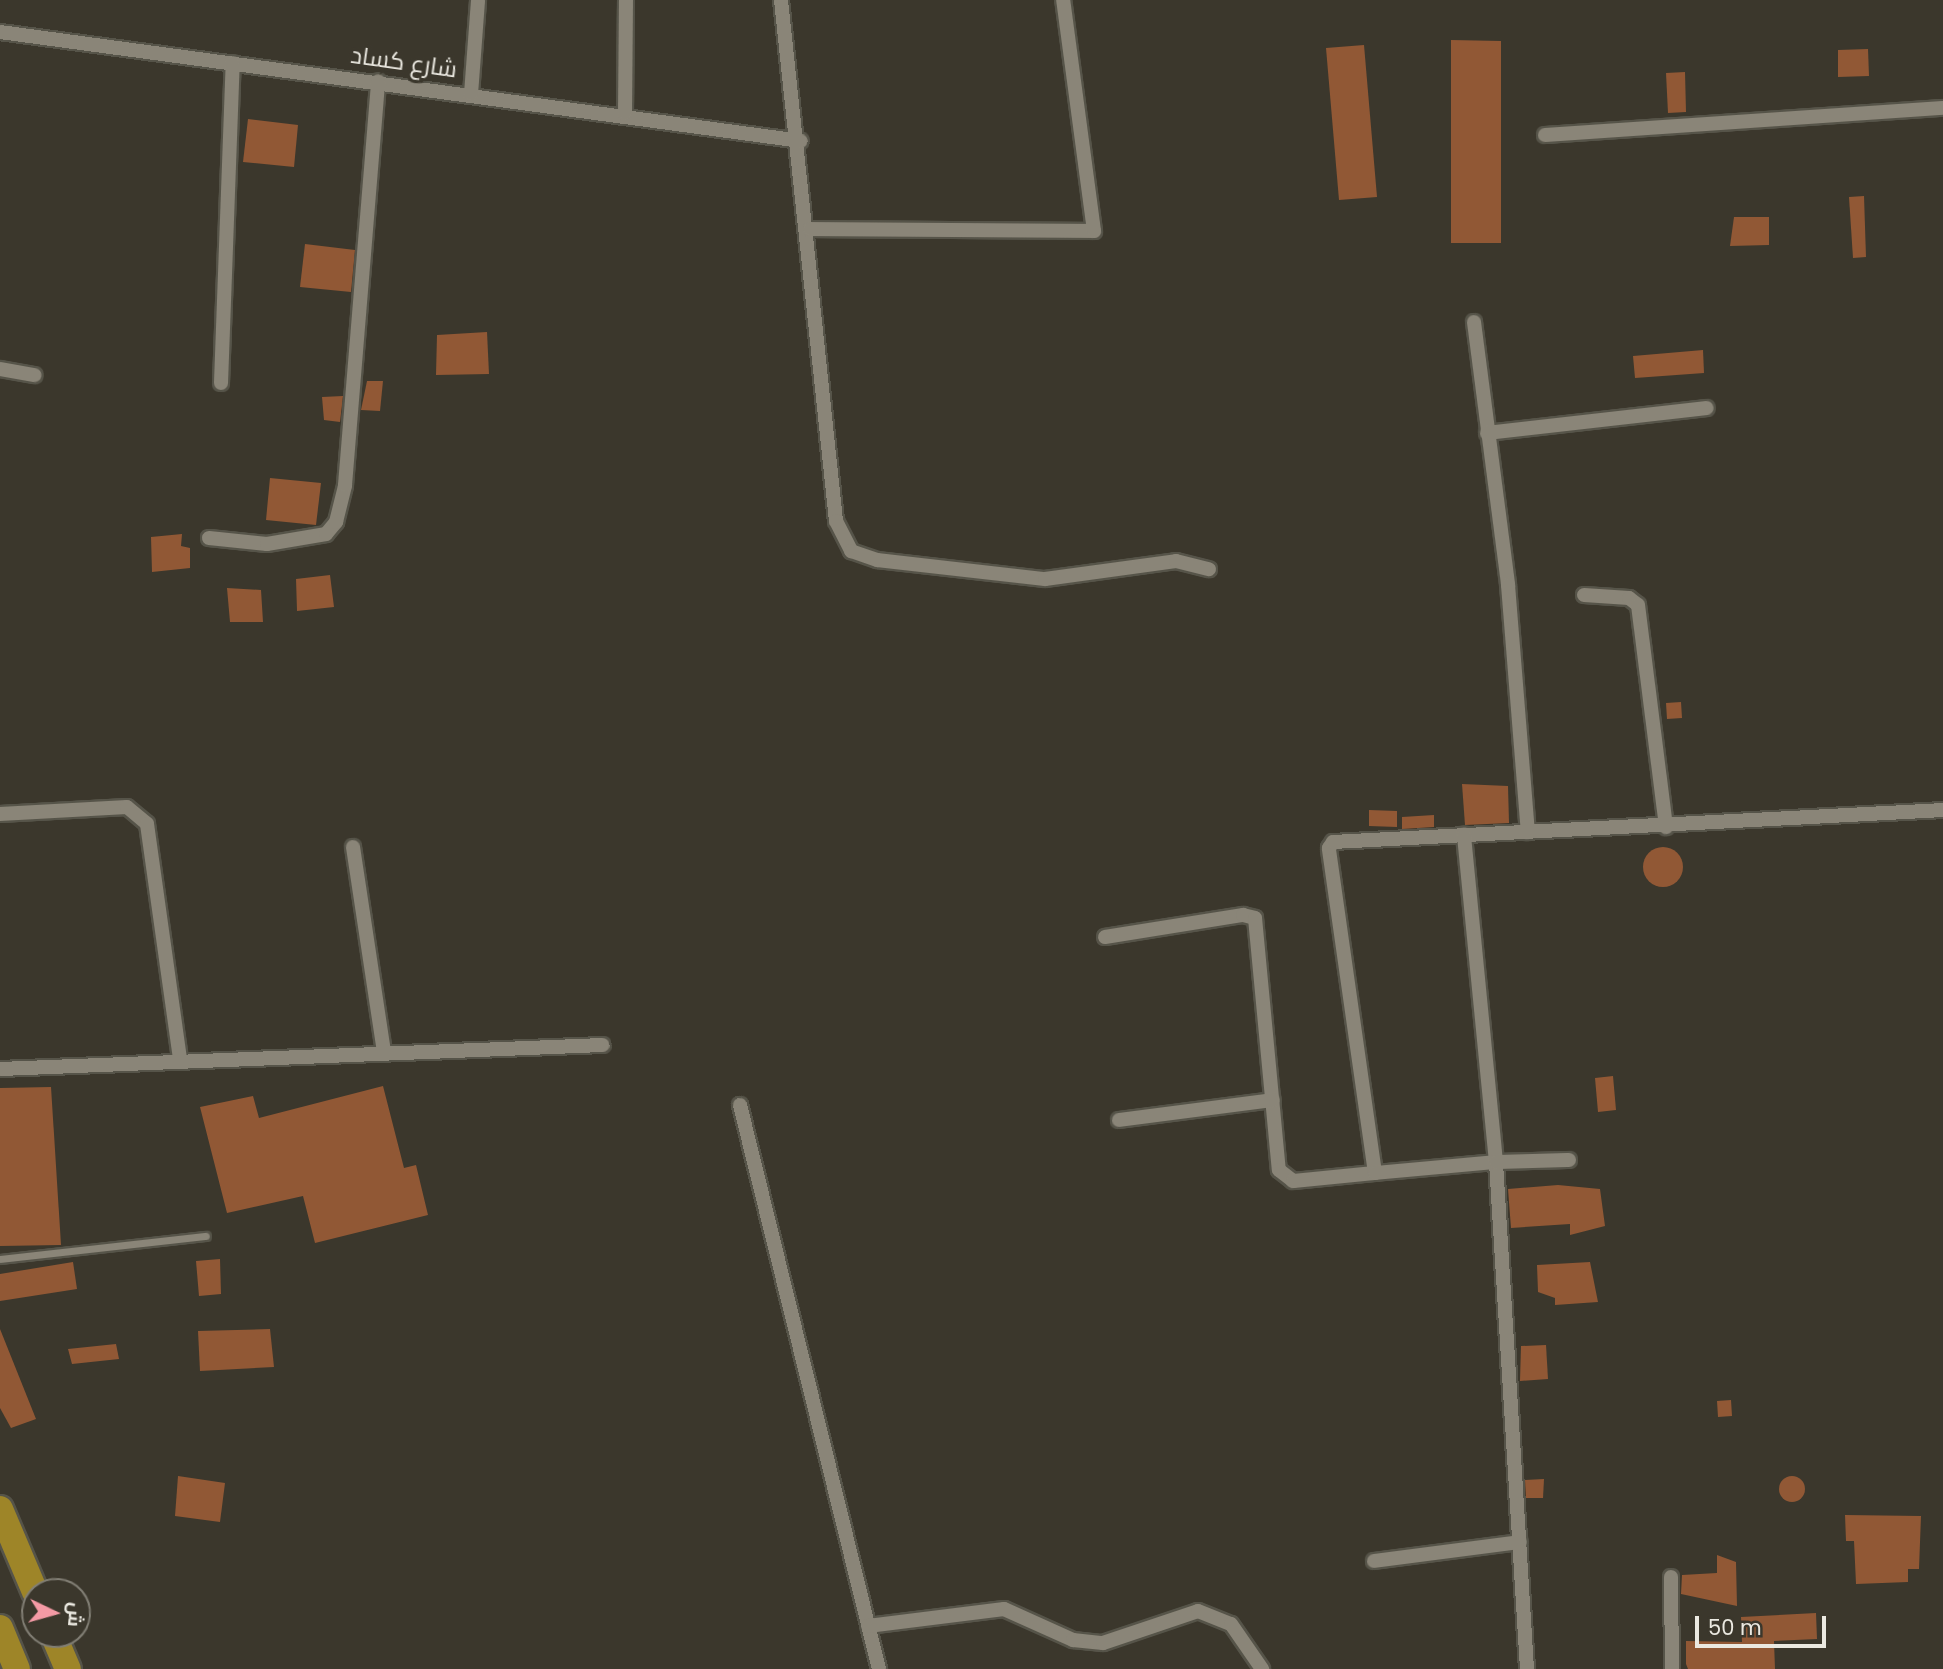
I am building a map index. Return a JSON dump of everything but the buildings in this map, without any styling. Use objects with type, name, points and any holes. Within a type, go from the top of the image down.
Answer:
[{"type":"highway","points":[[0,1509],[29,1578]]},
{"type":"highway","points":[[0,1628],[17,1669]]},
{"type":"highway","points":[[59,1648],[68,1669]]},
{"type":"street","points":[[471,94],[478,0]]},
{"type":"street","points":[[625,113],[626,0]]},
{"type":"street","points":[[781,0],[801,141],[836,521],[851,551],[877,560],[1045,579],[1177,561],[1209,569]]},
{"type":"street","points":[[810,229],[1094,231],[1063,0]]},
{"type":"street","name":"شارع كساد","points":[[0,32],[625,113],[801,141]]},
{"type":"street","points":[[221,383],[233,63]]},
{"type":"street","points":[[209,538],[267,544],[326,534],[336,522],[345,485],[378,80]]},
{"type":"street","points":[[1545,135],[1943,108]]},
{"type":"street","points":[[1474,321],[1508,584],[1528,832]]},
{"type":"street","points":[[0,369],[34,375]]},
{"type":"street","points":[[1487,433],[1707,408]]},
{"type":"street","points":[[1584,595],[1629,598],[1638,605],[1666,827]]},
{"type":"street","points":[[0,814],[127,807],[147,824],[180,1059]]},
{"type":"street","points":[[1375,1173],[1329,849],[1348,837],[1666,827],[1943,810]]},
{"type":"street","points":[[1464,835],[1496,1162],[1527,1669]]},
{"type":"street","points":[[354,847],[384,1052]]},
{"type":"street","points":[[1105,937],[1243,915],[1255,919],[1283,1178],[1496,1162],[1569,1160]]},
{"type":"street","points":[[0,1069],[180,1059],[603,1045]]},
{"type":"street","points":[[1119,1120],[1273,1100]]},
{"type":"street","points":[[740,1105],[879,1669]]},
{"type":"street","points":[[1374,1561],[1520,1542]]},
{"type":"street","points":[[1671,1577],[1672,1669]]},
{"type":"street","points":[[868,1626],[1004,1609],[1073,1640],[1103,1643],[1198,1611],[1231,1624],[1262,1669]]},
{"type":"lane","points":[[0,1259],[206,1236]]}]
